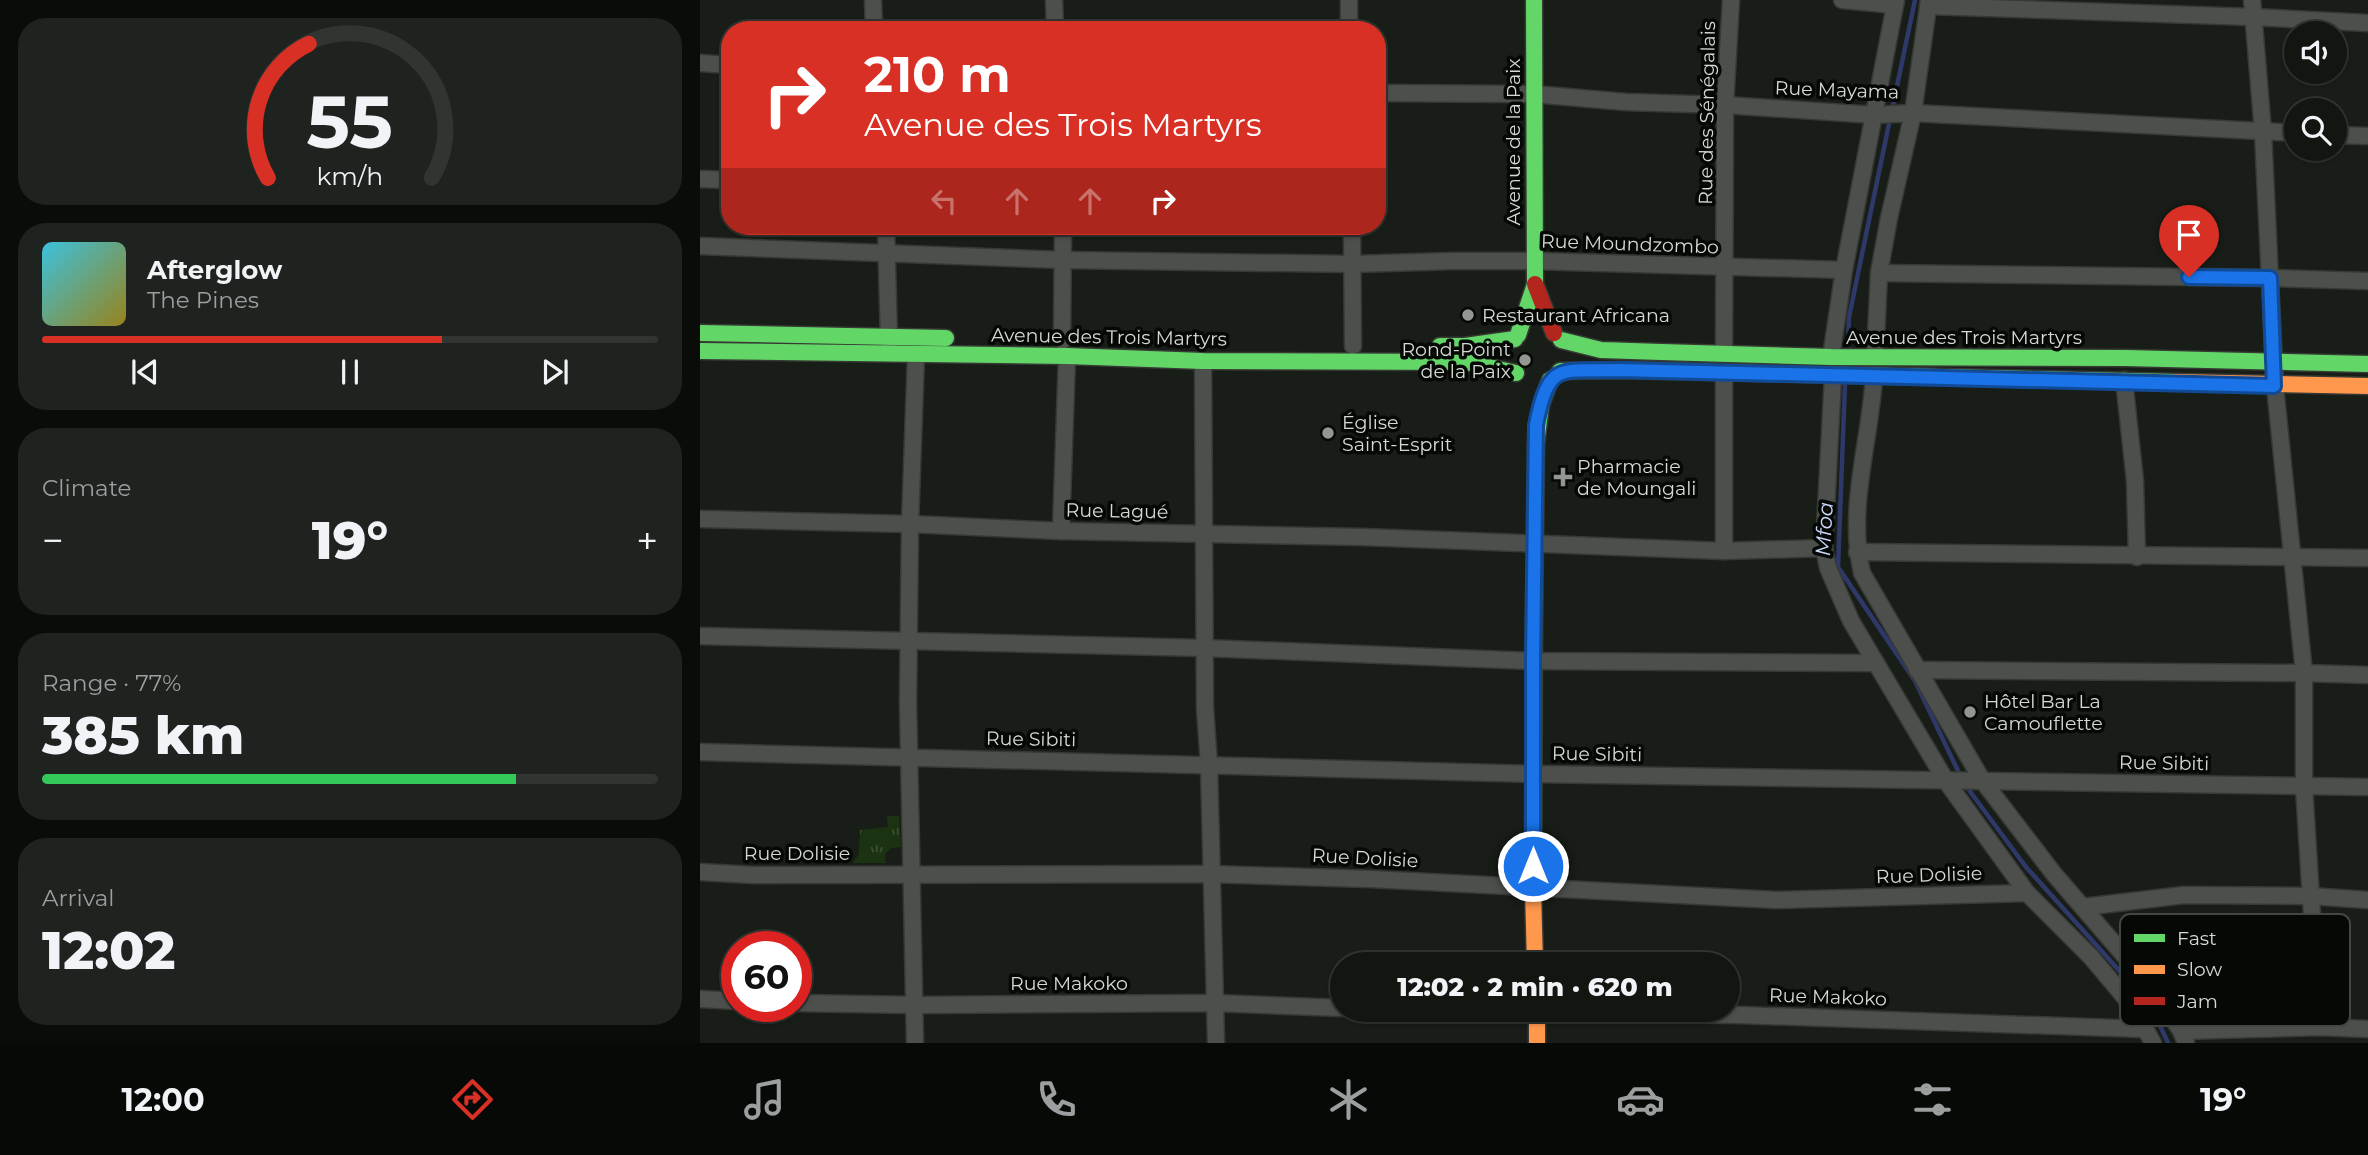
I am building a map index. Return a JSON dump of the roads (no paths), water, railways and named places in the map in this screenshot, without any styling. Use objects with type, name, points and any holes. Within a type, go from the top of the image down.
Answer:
[{"type":"main road","name":"Avenue de la Paix","points":[[1534,0],[1535,284],[1558,337]]},
{"type":"main road","name":"Avenue de la Paix","points":[[1516,337],[1535,284]]},
{"type":"main road","points":[[1315,345],[1465,346],[1516,337],[1526,330],[1545,328],[1558,337],[1565,351],[1565,362],[1540,405],[1536,425],[1533,661],[1535,952]]},
{"type":"main road","points":[[700,333],[956,338]]},
{"type":"main road","points":[[1516,337],[1509,356],[1536,425]]},
{"type":"main road","name":"Avenue des Trois Martyrs","points":[[1558,337],[1601,349],[1724,354],[2368,364]]},
{"type":"main road","name":"Avenue des Trois Martyrs","points":[[983,339],[1203,361],[1466,362],[1521,383]]},
{"type":"main road","name":"Avenue des Trois Martyrs","points":[[700,351],[888,356],[1065,349],[1130,342]]},
{"type":"main road","name":"Avenue des Trois Martyrs","points":[[1555,376],[1620,370],[2368,386]]},
{"type":"main road","points":[[1521,383],[1537,383],[1555,376]]},
{"type":"main road","points":[[1537,1022],[1537,1043]]},
{"type":"street","points":[[873,0],[874,21]]},
{"type":"street","points":[[1055,0],[1055,21]]},
{"type":"street","points":[[1349,0],[1349,21]]},
{"type":"street","name":"Rue des Sénégalais","points":[[1724,354],[1725,105],[1731,0]]},
{"type":"street","points":[[1839,357],[1844,270],[1896,2],[1842,0]]},
{"type":"street","points":[[2252,0],[2263,132],[2274,386],[2304,673],[2304,787],[2311,914]]},
{"type":"street","points":[[1871,357],[1879,274],[1913,113],[1928,3],[2368,23]]},
{"type":"street","points":[[700,63],[721,64]]},
{"type":"street","name":"Rue Mayama","points":[[1386,93],[1533,94],[1626,102],[1725,105],[1875,115],[1913,113],[2284,133]]},
{"type":"street","points":[[2347,135],[2368,136]]},
{"type":"street","points":[[700,178],[721,179]]},
{"type":"street","points":[[887,235],[890,337],[888,356]]},
{"type":"street","points":[[1061,531],[1065,349],[1063,235]]},
{"type":"street","points":[[1352,235],[1353,346]]},
{"type":"street","name":"Rue Moundzombo","points":[[700,246],[1064,260],[1353,264],[1534,261],[1844,270]]},
{"type":"street","points":[[1879,274],[2368,281]]},
{"type":"street","points":[[915,1043],[908,640],[916,355]]},
{"type":"street","points":[[1203,361],[1204,648],[1216,1043]]},
{"type":"street","points":[[1724,373],[1724,551]]},
{"type":"street","points":[[1838,376],[1824,548],[1837,591],[1850,621],[1949,781],[2027,893],[2091,957],[2120,992]]},
{"type":"street","points":[[1870,377],[1872,412],[1862,468],[1856,526],[1857,552],[1862,573],[1982,780],[2054,874],[2120,951]]},
{"type":"street","points":[[2124,380],[2135,481],[2137,556]]},
{"type":"street","name":"Rue Lagué","points":[[700,519],[1724,551],[1824,548]]},
{"type":"street","points":[[1857,552],[2368,558]]},
{"type":"street","points":[[700,636],[1204,648],[1533,661],[1876,663]]},
{"type":"street","points":[[1917,670],[2368,675]]},
{"type":"street","name":"Rue Sibiti","points":[[700,752],[1533,774],[2368,787]]},
{"type":"street","name":"Rue Dolisie","points":[[700,872],[752,875],[1210,874],[1370,879],[1777,900],[2027,893]]},
{"type":"street","points":[[2083,908],[2184,895],[2310,896],[2368,900]]},
{"type":"street","points":[[700,999],[721,1000]]},
{"type":"street","name":"Rue Makoko","points":[[812,1003],[1215,1003],[1330,1008]]},
{"type":"street","name":"Rue Makoko","points":[[1740,1015],[2144,1028]]},
{"type":"street","points":[[2184,1037],[2319,1027],[2368,1029]]},
{"type":"street","points":[[2144,1028],[2152,1043]]},
{"type":"waterway","name":"Mfoa","points":[[1892,110],[1915,0]]},
{"type":"waterway","name":"Mfoa","points":[[1848,347],[1849,317],[1890,119]]},
{"type":"waterway","name":"Mfoa","points":[[1845,384],[1838,567],[1915,681],[1960,775]]},
{"type":"waterway","name":"Mfoa","points":[[1966,786],[2026,867],[2120,972]]},
{"type":"waterway","name":"Mfoa","points":[[2160,1026],[2168,1043]]},
{"type":"place","name":"Restaurant Africana","points":[[1468,315]]},
{"type":"place","name":"Rond-Point de la Paix","points":[[1525,360]]},
{"type":"place","name":"Église Saint-Esprit","points":[[1328,433]]},
{"type":"place","name":"Pharmacie de Moungali","points":[[1563,477]]},
{"type":"place","name":"Hôtel Bar La Camouflette","points":[[1970,712]]}]
